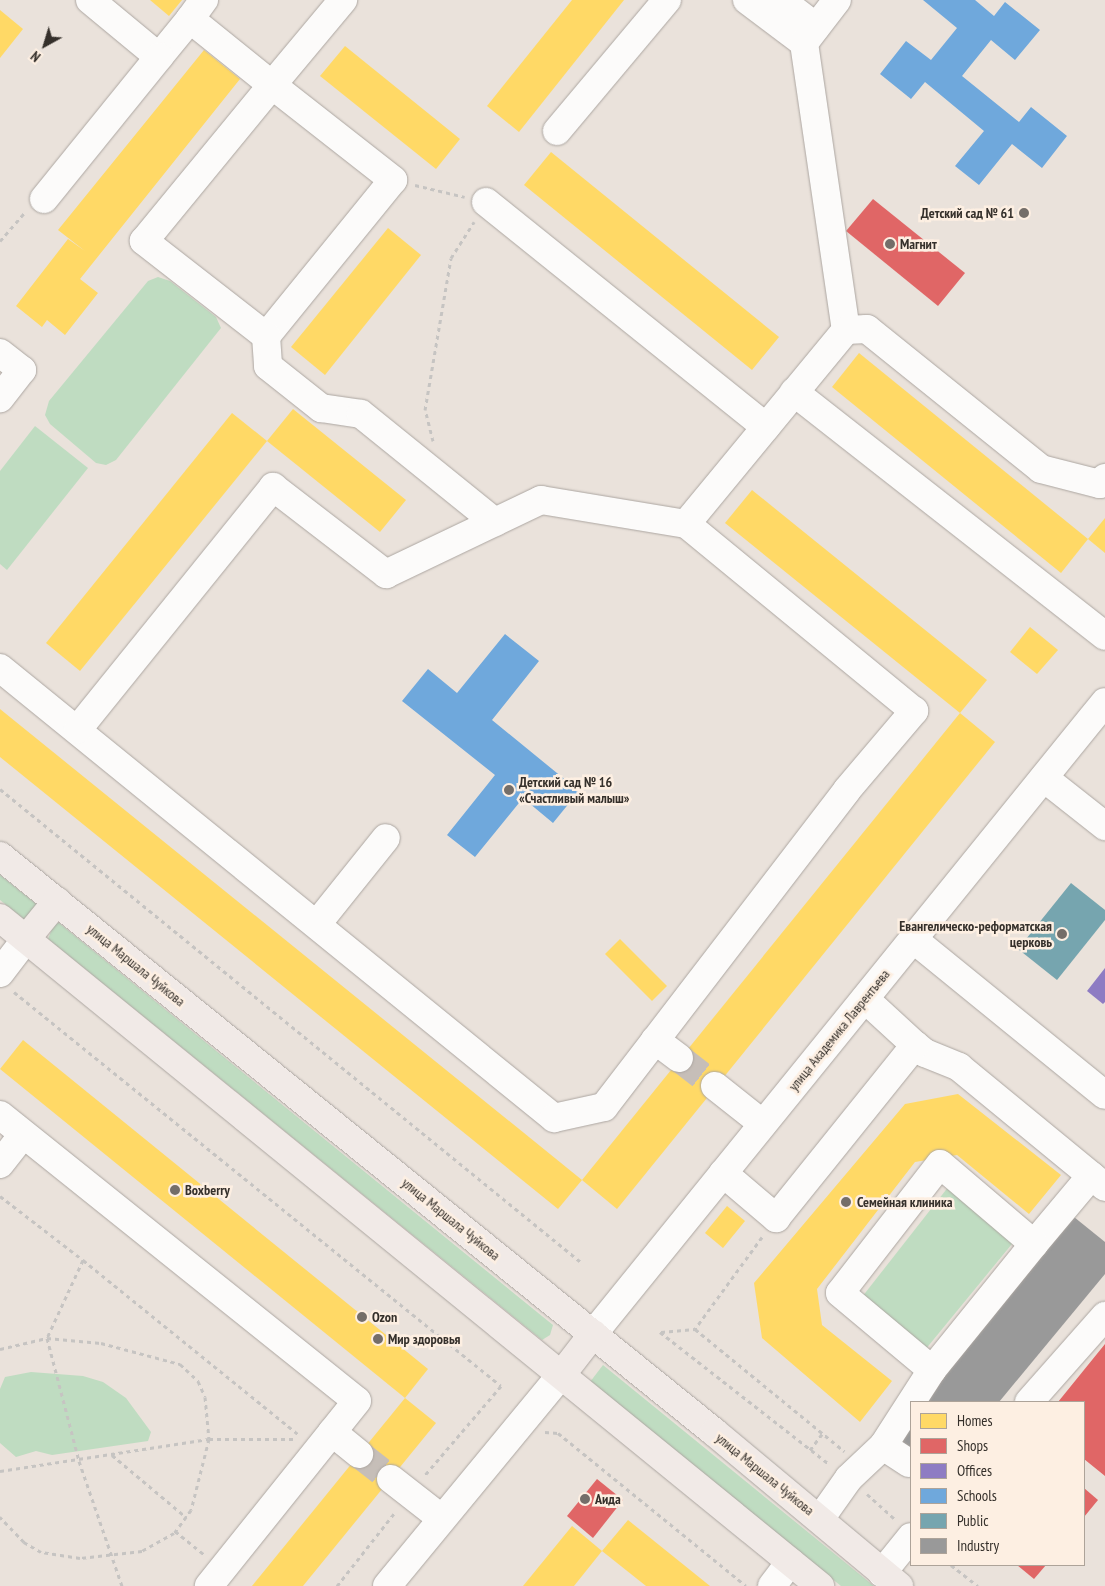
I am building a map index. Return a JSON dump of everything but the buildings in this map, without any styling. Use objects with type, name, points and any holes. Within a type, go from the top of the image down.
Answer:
[{"type":"main road","name":"улица Маршала Чуйкова","points":[[0,856],[593,1334],[820,1519],[890,1579]]},
{"type":"main road","points":[[26,939],[57,902]]},
{"type":"main road","points":[[0,918],[820,1586]]},
{"type":"main road","points":[[562,1374],[593,1334]]},
{"type":"street","points":[[90,0],[159,57]]},
{"type":"street","points":[[266,336],[144,241],[343,0]]},
{"type":"street","points":[[557,131],[667,0]]},
{"type":"street","points":[[747,0],[810,35]]},
{"type":"street","points":[[686,524],[846,330],[810,35],[781,0]]},
{"type":"street","points":[[810,35],[838,0]]},
{"type":"street","points":[[44,198],[197,9],[272,85],[394,180],[266,336],[268,366],[321,408],[361,414],[495,522]]},
{"type":"street","points":[[486,202],[766,427]]},
{"type":"street","points":[[846,330],[867,329],[1041,469],[1100,484],[1105,478]]},
{"type":"street","points":[[0,353],[22,370],[0,398]]},
{"type":"street","points":[[794,392],[1105,636]]},
{"type":"street","points":[[0,668],[78,729],[554,1118],[604,1107],[847,790],[914,712],[686,524],[541,500],[386,574],[273,487],[78,729]]},
{"type":"street","name":"улица Академика Лаврентьева","points":[[593,1334],[1105,702]]},
{"type":"street","points":[[1044,778],[1105,826]]},
{"type":"street","points":[[317,924],[386,838]]},
{"type":"street","points":[[4,980],[26,939]]},
{"type":"street","points":[[913,939],[1103,1089]]},
{"type":"street","points":[[865,999],[924,1053],[959,1067],[1098,1181],[1034,1244],[932,1370],[918,1401]]},
{"type":"street","points":[[655,1040],[679,1058]]},
{"type":"street","points":[[723,1173],[776,1218],[916,1045]]},
{"type":"street","points":[[715,1086],[763,1124]]},
{"type":"street","points":[[0,1116],[357,1401],[216,1578]]},
{"type":"street","points":[[0,1164],[23,1135]]},
{"type":"street","points":[[932,1370],[840,1293],[940,1164],[1034,1244]]},
{"type":"street","points":[[1030,1401],[1105,1316]]},
{"type":"street","points":[[387,1586],[441,1518],[562,1374]]},
{"type":"street","points":[[820,1519],[849,1466],[897,1450],[910,1420]]},
{"type":"street","points":[[332,1432],[359,1454]]},
{"type":"street","points":[[391,1479],[441,1518]]},
{"type":"street","points":[[890,1579],[908,1532]]},
{"type":"street","points":[[772,1586],[790,1562]]},
{"type":"path","points":[[394,180],[486,202],[451,258],[424,410],[434,445]]},
{"type":"path","points":[[0,241],[29,208],[44,198]]},
{"type":"path","points":[[0,789],[582,1263]]},
{"type":"path","points":[[4,980],[501,1386]]},
{"type":"path","points":[[0,1196],[83,1260],[304,1439],[208,1439],[79,1461],[0,1471]]},
{"type":"path","points":[[695,1328],[776,1218]]},
{"type":"path","points":[[83,1260],[47,1338],[79,1461],[114,1556],[122,1586]]},
{"type":"path","points":[[849,1466],[810,1450],[660,1332],[695,1328],[822,1434],[908,1532]]},
{"type":"path","points":[[0,1350],[47,1338],[101,1343],[180,1364],[198,1381],[205,1397],[208,1439],[199,1485],[186,1517],[176,1530],[142,1551],[114,1556],[80,1558],[41,1552],[24,1542],[0,1518]]},
{"type":"path","points":[[558,1433],[746,1586]]},
{"type":"path","points":[[810,1450],[822,1434]]},
{"type":"path","points":[[112,1455],[186,1517]]},
{"type":"path","points":[[176,1530],[216,1578]]},
{"type":"path","points":[[953,1566],[978,1586]]},
{"type":"green space","points":[[158,277],[170,281],[216,317],[221,328],[116,460],[106,465],[96,463],[50,424],[45,415],[49,401],[148,281]]},
{"type":"green space","points":[[35,426],[88,468],[7,570],[0,564],[0,471]]},
{"type":"green space","points":[[0,875],[39,906],[27,922],[0,900]]},
{"type":"green space","points":[[59,923],[553,1325],[550,1335],[542,1340],[48,939],[54,924]]},
{"type":"green space","points":[[949,1186],[1016,1239],[925,1350],[862,1297]]},
{"type":"green space","points":[[603,1365],[874,1586],[841,1586],[590,1382]]},
{"type":"green space","points":[[31,1372],[83,1376],[103,1382],[126,1398],[151,1432],[148,1441],[52,1455],[36,1451],[16,1457],[0,1443],[0,1389],[5,1377]]},
{"type":"tunnel","points":[[679,1058],[715,1086]]},
{"type":"tunnel","points":[[359,1454],[391,1479]]},
{"type":"place","name":"Детский сад № 61","points":[[1024,213]]},
{"type":"place","name":"Магнит","points":[[890,244]]},
{"type":"place","name":"Детский сад № 16 «Счастливый малыш»","points":[[509,790]]},
{"type":"place","name":"Евангелическо-реформатская церковь","points":[[1062,934]]},
{"type":"place","name":"Boxberry","points":[[175,1190]]},
{"type":"place","name":"Семейная клиника","points":[[846,1202]]},
{"type":"place","name":"Ozon","points":[[362,1317]]},
{"type":"place","name":"Мир здоровья","points":[[378,1339]]},
{"type":"place","name":"Аида","points":[[585,1499]]}]
